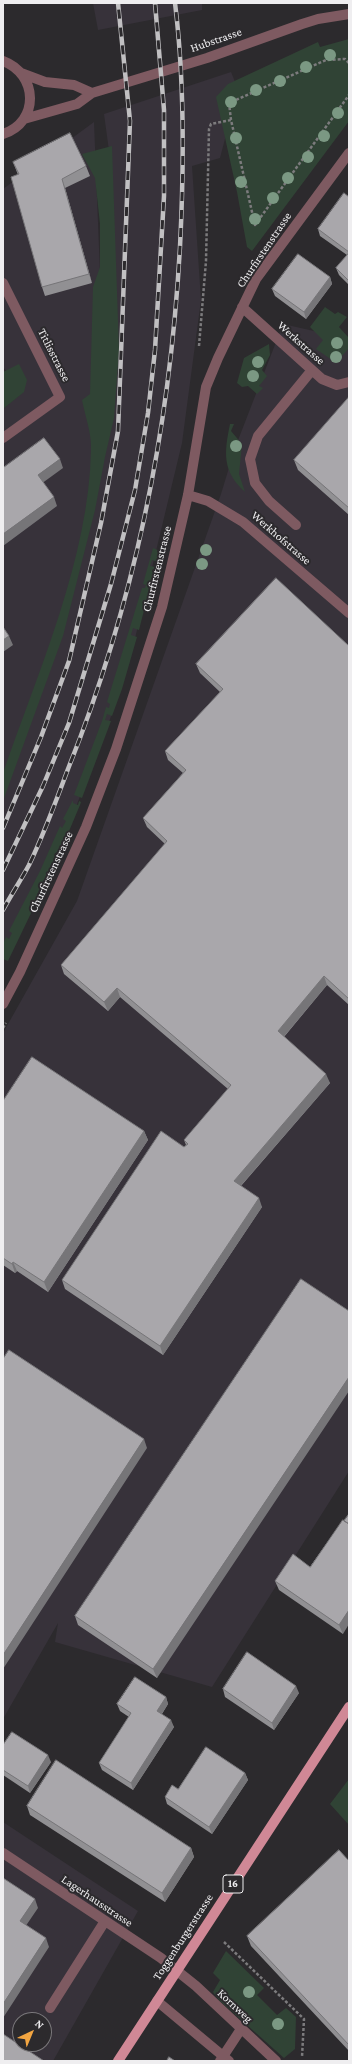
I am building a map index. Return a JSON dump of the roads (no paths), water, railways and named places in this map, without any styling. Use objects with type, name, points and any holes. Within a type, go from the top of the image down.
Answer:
[{"type":"main road","name":"Toggenburgerstrasse","points":[[118,2061],[176,1970],[349,1708]]},
{"type":"street","name":"Hubstrasse","points":[[24,119],[77,104],[92,93],[206,58],[318,19],[349,14]]},
{"type":"street","points":[[3,61],[11,64],[21,73],[28,83],[30,95],[29,107],[24,119],[16,128],[3,134]]},
{"type":"street","points":[[21,73],[45,82],[74,85],[92,93]]},
{"type":"street","name":"Churfirstenstrasse","points":[[3,1004],[20,972],[86,828],[116,748],[162,606],[188,495],[206,387],[218,358],[256,279],[349,153]]},
{"type":"street","name":"Titlisstrasse","points":[[3,283],[60,397],[3,438]]},
{"type":"street","name":"Werkstrasse","points":[[242,307],[312,370],[329,383],[337,385],[349,382]]},
{"type":"street","points":[[296,525],[269,501],[255,482],[250,459],[258,436],[312,370]]},
{"type":"street","name":"Werkhofstrasse","points":[[188,495],[208,501],[243,522],[349,613]]},
{"type":"street","name":"Lagerhausstrasse","points":[[3,1853],[176,1970]]},
{"type":"street","points":[[50,2008],[105,1921]]},
{"type":"street","name":"Kornweg","points":[[176,1970],[276,2061]]},
{"type":"street","points":[[157,2001],[224,2059],[242,2029]]},
{"type":"railway","points":[[3,828],[41,737],[69,661],[101,523],[118,431],[130,121],[118,3]]},
{"type":"railway","points":[[3,870],[43,786],[69,723],[111,584],[135,490],[148,413],[155,350],[164,196],[164,110],[155,3]]},
{"type":"railway","points":[[3,910],[29,865],[40,841],[92,706],[130,578],[158,447],[168,381],[180,247],[183,125],[181,64],[175,3]]}]
